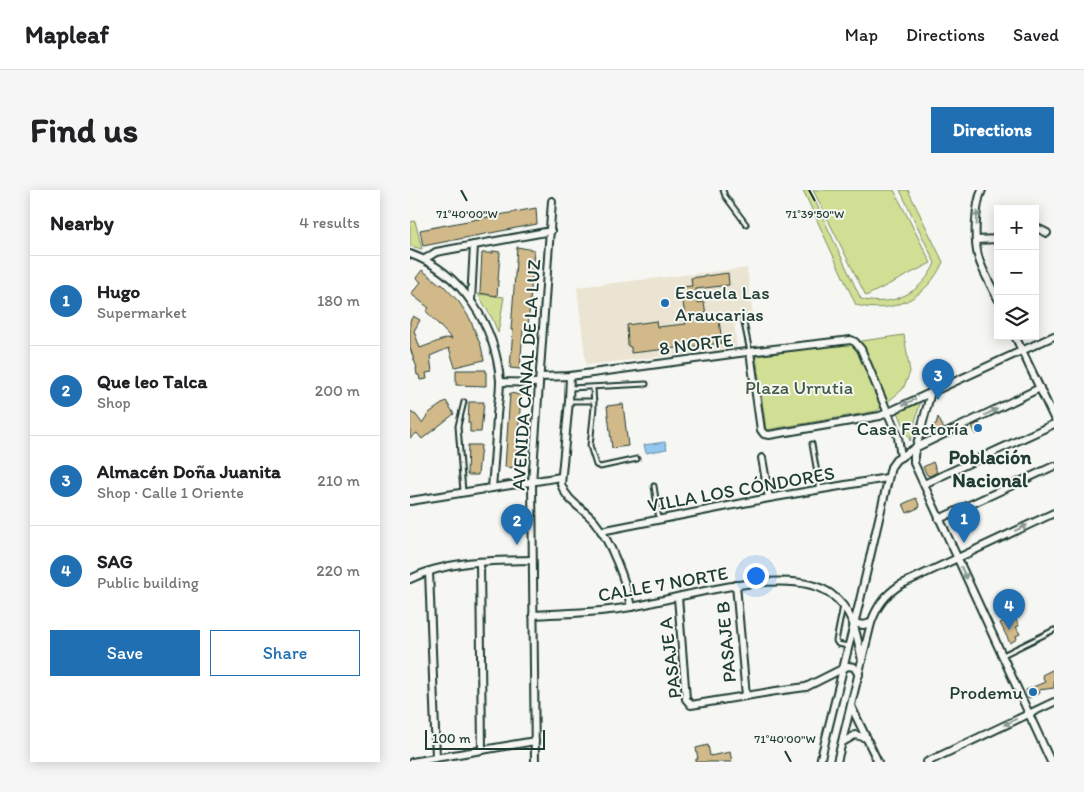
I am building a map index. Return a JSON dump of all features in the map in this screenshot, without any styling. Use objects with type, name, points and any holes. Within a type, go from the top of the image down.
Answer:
[{"type":"street","points":[[982,190],[977,214],[976,240],[978,255],[996,295]]},
{"type":"street","name":"AVENIDA CANAL DE LA LUZ","points":[[535,762],[532,483],[552,201]]},
{"type":"street","points":[[1039,229],[1047,233]]},
{"type":"street","points":[[425,260],[436,252],[551,230]]},
{"type":"street","points":[[976,240],[994,239]]},
{"type":"street","points":[[471,301],[474,246]]},
{"type":"street","points":[[410,254],[440,268],[459,286],[471,301],[490,336],[498,364],[500,382],[492,488]]},
{"type":"street","name":"8 NORTE","points":[[500,382],[539,380],[750,352],[761,430],[764,434],[769,435],[880,416],[1054,336]]},
{"type":"street","points":[[750,352],[845,340],[855,342],[861,349],[898,437],[901,457]]},
{"type":"street","points":[[1017,340],[1054,418]]},
{"type":"street","points":[[570,376],[561,477],[564,493],[578,508],[590,516],[601,531],[625,583],[631,607]]},
{"type":"street","points":[[820,762],[887,478],[893,464],[915,448],[1040,388]]},
{"type":"street","points":[[931,392],[915,448],[914,463],[1051,762]]},
{"type":"street","points":[[924,484],[1054,424]]},
{"type":"street","points":[[762,458],[769,498]]},
{"type":"street","points":[[939,519],[1054,466]]},
{"type":"street","points":[[410,501],[561,477]]},
{"type":"street","name":"VILLA LOS CÓNDORES","points":[[601,531],[769,498],[887,478]]},
{"type":"street","points":[[837,762],[871,623],[884,598],[891,590],[900,585],[1054,513]]},
{"type":"street","points":[[410,579],[429,571],[452,565],[532,560]]},
{"type":"street","points":[[480,562],[482,749]]},
{"type":"street","points":[[429,571],[436,757]]},
{"type":"street","name":"CALLE 7 NORTE","points":[[533,615],[606,611],[736,586],[793,582],[810,585],[830,593],[843,605],[854,623]]},
{"type":"street","name":"PASAJE B","points":[[736,586],[746,696]]},
{"type":"street","name":"PASAJE A","points":[[678,597],[686,699],[691,705],[746,696]]},
{"type":"street","points":[[854,623],[863,625],[871,623]]},
{"type":"street","points":[[854,623],[862,661]]},
{"type":"street","points":[[746,696],[806,688],[848,666],[854,667],[859,675]]},
{"type":"street","points":[[927,762],[1054,702]]},
{"type":"street","points":[[852,706],[878,762]]},
{"type":"street","points":[[843,742],[855,735],[866,738]]},
{"type":"street","points":[[412,762],[535,741]]},
{"type":"lane","points":[[723,190],[725,196],[746,224]]},
{"type":"lane","points":[[743,318],[750,352]]},
{"type":"lane","points":[[570,388],[646,384]]},
{"type":"lane","points":[[593,388],[594,401],[590,446],[596,466],[637,460]]},
{"type":"lane","points":[[569,401],[594,401]]},
{"type":"lane","points":[[463,492],[458,432],[464,402]]},
{"type":"lane","points":[[812,444],[820,490]]},
{"type":"lane","points":[[654,486],[660,519]]},
{"type":"lane","points":[[843,605],[836,641],[838,644],[848,646]]},
{"type":"lane","points":[[1002,655],[1054,630]]},
{"type":"shaded area","name":"Escuela Las Araucarias","points":[[747,268],[753,319],[734,321],[737,348],[586,365],[577,287]]},
{"type":"green space","points":[[803,190],[810,190],[861,299],[884,301],[905,295],[923,282],[935,263],[900,190],[908,190],[943,262],[936,275],[918,294],[907,301],[883,308],[856,305]]},
{"type":"green space","points":[[813,190],[894,190],[931,263],[866,296]]},
{"type":"green space","points":[[415,221],[422,249],[410,246],[410,222]]},
{"type":"green space","points":[[478,294],[504,297],[498,333],[493,320]]},
{"type":"green space","name":"Plaza Urrutia","points":[[904,335],[910,372],[903,389],[877,411],[766,430],[756,356]]},
{"type":"green space","points":[[920,403],[910,441],[898,412]]},
{"type":"water","points":[[665,442],[667,449],[646,453],[644,445]]},
{"type":"building","points":[[536,208],[537,224],[423,246],[420,230]]},
{"type":"building","points":[[517,247],[534,250],[528,329],[523,330],[520,369],[510,368]]},
{"type":"building","points":[[493,251],[500,252],[497,296],[480,293],[482,253],[493,253]]},
{"type":"building","points":[[422,270],[442,284],[459,302],[470,319],[481,346],[484,360],[455,367],[449,348],[430,356],[432,372],[426,373],[427,379],[420,380],[410,348],[410,321],[413,316],[420,320],[414,331],[420,348],[447,338],[452,339],[426,311],[429,308],[411,294],[421,282],[416,278]]},
{"type":"building","points":[[728,273],[729,285],[696,289],[697,303],[704,302],[707,321],[719,320],[722,343],[631,353],[631,347],[628,346],[627,325],[656,321],[657,327],[686,324],[681,287],[692,286],[691,278]]},
{"type":"building","points":[[456,370],[486,370],[486,386],[456,385]]},
{"type":"building","points":[[510,393],[521,395],[516,468],[505,467]]},
{"type":"building","points":[[446,401],[454,414],[422,439],[417,433],[410,438],[410,412],[416,415],[422,423],[429,413]]},
{"type":"building","points":[[469,402],[484,402],[481,432],[470,432],[470,423],[468,423]]},
{"type":"building","points":[[623,404],[628,446],[612,448],[607,406]]},
{"type":"building","points":[[938,417],[944,429],[935,433],[932,426],[936,424]]},
{"type":"building","name":"Casa Factoría","points":[[979,423],[984,431],[976,435],[972,426]]},
{"type":"building","points":[[468,445],[481,445],[478,475],[467,475]]},
{"type":"building","points":[[933,462],[937,472],[930,476],[927,475],[923,467]]},
{"type":"building","points":[[916,498],[920,507],[907,513],[903,504]]},
{"type":"building","points":[[1014,616],[1019,626],[1016,627],[1020,634],[1016,636],[1017,639],[1010,643],[1000,623]]},
{"type":"building","points":[[1052,670],[1054,688],[1039,690],[1040,693],[1029,698],[1026,690],[1045,682],[1042,675]]},
{"type":"building","points":[[708,745],[710,756],[730,752],[732,762],[696,762],[696,759],[698,759],[696,748]]},
{"type":"place","name":"Escuela Las Araucarias","points":[[665,303]]},
{"type":"place","name":"Almacén Doña Juanita","points":[[938,400]]},
{"type":"place","name":"Casa Factoría","points":[[978,428]]},
{"type":"place","name":"Hugo","points":[[964,543]]},
{"type":"place","name":"Que leo Talca","points":[[517,545]]},
{"type":"place","name":"SAG","points":[[1009,630]]},
{"type":"place","name":"Prodemu","points":[[1033,692]]},
{"type":"district","name":"Población Nacional","points":[[990,468]]}]
